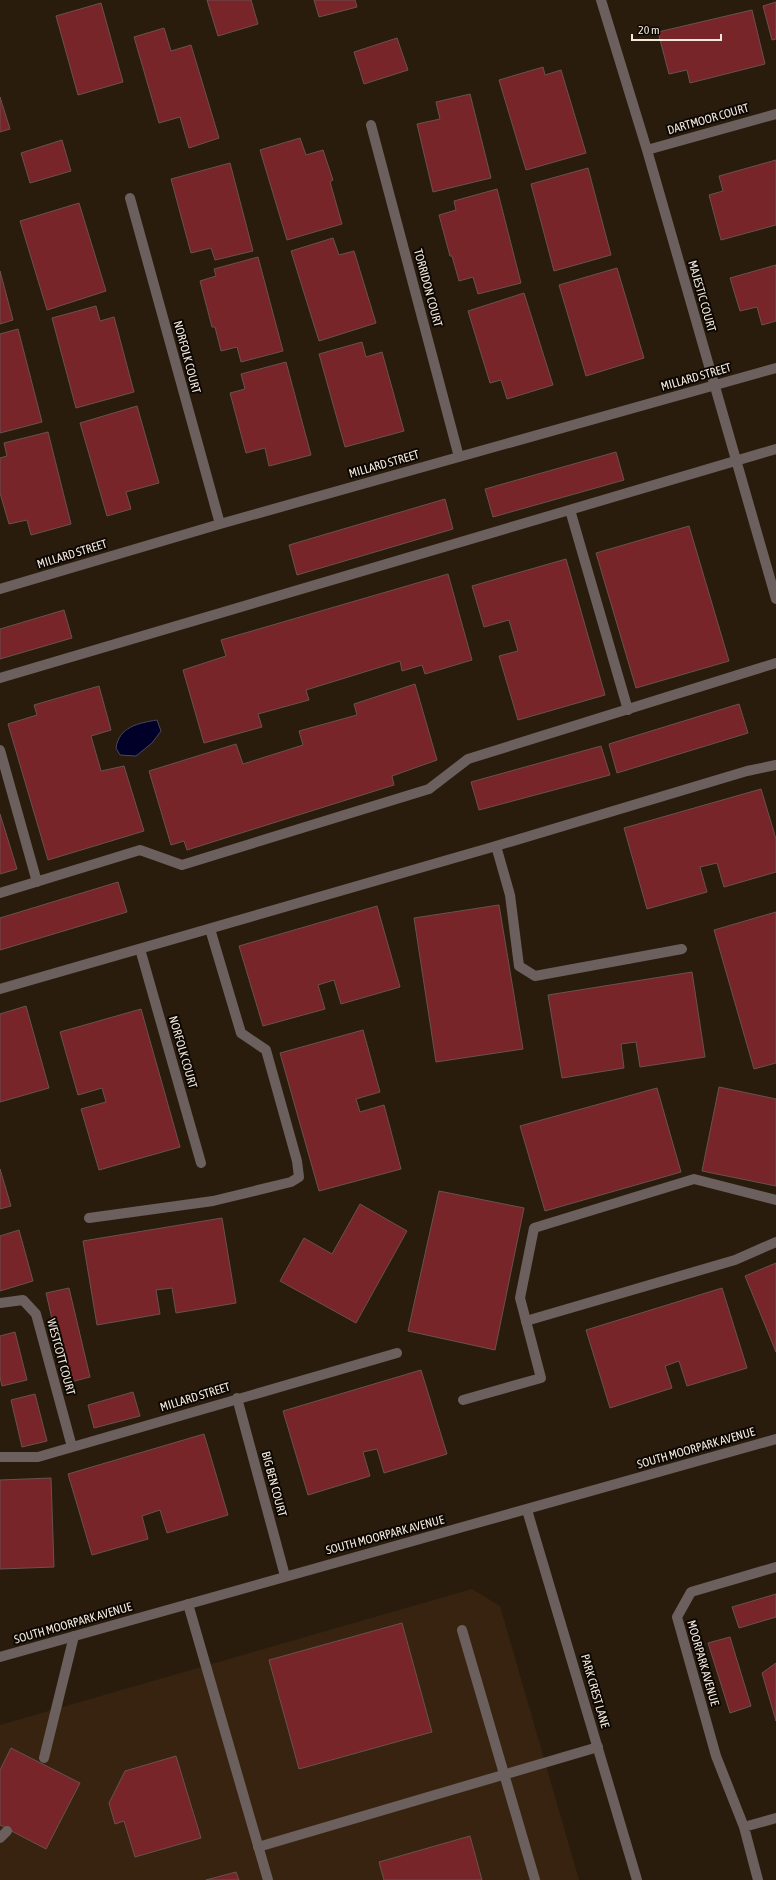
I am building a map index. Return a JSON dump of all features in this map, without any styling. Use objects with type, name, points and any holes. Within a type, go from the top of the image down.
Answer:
[{"type":"street","name":"MAJESTIC COURT","points":[[601,0],[647,150],[776,599]]},
{"type":"street","name":"DARTMOOR COURT","points":[[647,150],[776,114]]},
{"type":"street","name":"TORRIDON COURT","points":[[371,125],[459,457]]},
{"type":"street","name":"NORFOLK COURT","points":[[130,198],[220,524]]},
{"type":"street","name":"MILLARD STREET","points":[[0,589],[220,524],[776,368]]},
{"type":"street","points":[[0,678],[776,450]]},
{"type":"street","points":[[570,510],[628,710]]},
{"type":"street","points":[[0,893],[140,850],[182,864],[429,789],[468,759],[776,663]]},
{"type":"street","points":[[0,750],[37,882]]},
{"type":"street","points":[[0,989],[496,846],[747,771],[776,765]]},
{"type":"street","points":[[496,846],[510,895],[519,966],[535,976],[682,949]]},
{"type":"street","points":[[89,1218],[213,1201],[291,1182],[299,1176],[297,1160],[266,1050],[241,1033],[210,929]]},
{"type":"street","name":"NORFOLK COURT","points":[[140,949],[201,1163]]},
{"type":"street","points":[[463,1400],[541,1378],[520,1298],[534,1228],[694,1179],[776,1200]]},
{"type":"street","points":[[526,1321],[735,1260],[776,1242]]},
{"type":"street","name":"WESTCOTT COURT","points":[[0,1303],[23,1300],[36,1314],[72,1447]]},
{"type":"street","name":"MILLARD STREET","points":[[0,1457],[38,1456],[397,1353]]},
{"type":"street","name":"BIG BEN COURT","points":[[237,1398],[285,1576]]},
{"type":"street","name":"SOUTH MOORPARK AVENUE","points":[[0,1657],[776,1439]]},
{"type":"street","name":"PARK CREST LANE","points":[[527,1510],[637,1880]]},
{"type":"street","name":"MOORPARK AVENUE","points":[[758,1880],[744,1827],[716,1756],[677,1618],[691,1592],[776,1567]]},
{"type":"street","points":[[188,1604],[268,1880]]},
{"type":"street","points":[[462,1630],[535,1880]]},
{"type":"street","points":[[44,1758],[74,1636]]},
{"type":"street","points":[[258,1847],[598,1748]]},
{"type":"street","points":[[744,1827],[776,1818]]},
{"type":"shaded area","points":[[472,1589],[500,1606],[579,1880],[0,1880],[0,1725]]},
{"type":"water","points":[[157,720],[161,731],[152,743],[136,756],[120,755],[116,748],[121,735],[125,731],[130,727]]},
{"type":"building","points":[[207,0],[251,0],[258,24],[218,36]]},
{"type":"building","points":[[314,0],[355,0],[357,7],[319,17]]},
{"type":"building","points":[[776,2],[776,39],[772,40],[763,6]]},
{"type":"building","points":[[101,3],[123,82],[78,95],[56,16]]},
{"type":"building","points":[[752,10],[765,64],[690,83],[687,70],[669,74],[658,32]]},
{"type":"building","points":[[164,28],[171,51],[191,45],[219,138],[189,148],[180,117],[159,123],[134,37]]},
{"type":"building","points":[[397,38],[408,70],[364,84],[354,52]]},
{"type":"building","points":[[543,67],[545,75],[561,70],[586,153],[526,170],[499,80]]},
{"type":"building","points":[[470,94],[491,178],[433,192],[417,124],[440,119],[436,102]]},
{"type":"building","points":[[0,97],[10,129],[0,132]]},
{"type":"building","points":[[300,138],[306,155],[323,150],[333,180],[330,182],[342,224],[287,240],[260,150]]},
{"type":"building","points":[[62,140],[71,171],[30,183],[21,153]]},
{"type":"building","points":[[776,160],[776,225],[721,240],[709,195],[723,191],[719,176]]},
{"type":"building","points":[[230,163],[253,251],[215,260],[211,248],[191,253],[171,179]]},
{"type":"building","points":[[588,168],[611,255],[554,271],[531,184]]},
{"type":"building","points":[[497,189],[521,283],[478,294],[473,277],[459,281],[452,256],[450,256],[439,215],[456,210],[454,201]]},
{"type":"building","points":[[79,203],[106,291],[47,310],[20,221]]},
{"type":"building","points":[[333,238],[339,255],[354,251],[376,323],[319,341],[291,251]]},
{"type":"building","points":[[258,257],[283,351],[241,362],[237,347],[221,351],[215,327],[212,327],[200,281],[216,276],[214,269]]},
{"type":"building","points":[[776,265],[776,321],[762,325],[757,307],[740,311],[730,278]]},
{"type":"building","points":[[617,268],[644,358],[586,376],[559,285]]},
{"type":"building","points":[[0,271],[13,320],[0,324]]},
{"type":"building","points":[[524,293],[553,385],[507,399],[501,380],[490,383],[468,311]]},
{"type":"building","points":[[96,306],[100,321],[114,317],[134,392],[76,408],[52,318]]},
{"type":"building","points":[[18,329],[42,422],[0,433],[0,334]]},
{"type":"building","points":[[362,342],[366,357],[382,352],[404,431],[345,447],[319,354]]},
{"type":"building","points":[[286,362],[311,455],[269,466],[265,448],[246,453],[230,393],[245,389],[241,374]]},
{"type":"building","points":[[137,406],[159,483],[126,492],[131,509],[107,516],[80,423]]},
{"type":"building","points":[[48,432],[71,524],[31,535],[27,520],[9,524],[0,493],[0,458],[7,456],[4,443]]},
{"type":"building","points":[[616,452],[624,480],[493,517],[485,489]]},
{"type":"building","points":[[445,499],[453,529],[297,575],[289,545]]},
{"type":"building","points":[[689,526],[729,661],[636,688],[596,553]]},
{"type":"building","points":[[566,559],[605,695],[518,720],[499,656],[518,651],[509,620],[484,627],[472,586]]},
{"type":"building","points":[[448,574],[472,660],[425,674],[422,665],[402,671],[400,661],[306,690],[309,700],[258,714],[262,727],[204,743],[183,670],[226,656],[221,640]]},
{"type":"building","points":[[64,610],[72,638],[0,659],[0,629]]},
{"type":"building","points":[[415,684],[437,760],[392,776],[394,785],[187,850],[184,841],[171,845],[149,771],[236,744],[243,764],[303,745],[299,731],[357,715],[354,704]]},
{"type":"building","points":[[99,686],[111,730],[91,736],[101,771],[124,766],[144,831],[48,860],[8,724],[37,715],[34,705]]},
{"type":"building","points":[[739,704],[748,733],[617,773],[609,744]]},
{"type":"building","points":[[601,746],[610,775],[479,810],[471,782]]},
{"type":"building","points":[[761,789],[776,839],[776,872],[724,887],[717,863],[700,867],[707,892],[647,909],[624,828]]},
{"type":"building","points":[[0,814],[17,869],[0,874]]},
{"type":"building","points":[[118,882],[127,912],[0,950],[0,918]]},
{"type":"building","points":[[499,905],[523,1049],[436,1062],[414,918]]},
{"type":"building","points":[[377,906],[400,987],[341,1004],[334,980],[318,985],[325,1009],[263,1026],[239,946]]},
{"type":"building","points":[[776,912],[776,1063],[754,1069],[714,930]]},
{"type":"building","points":[[692,972],[705,1057],[640,1067],[636,1042],[621,1044],[624,1068],[562,1078],[548,995]]},
{"type":"building","points":[[26,1006],[49,1088],[0,1102],[0,1014]]},
{"type":"building","points":[[141,1009],[180,1147],[99,1170],[81,1109],[106,1102],[102,1088],[78,1095],[60,1032]]},
{"type":"building","points":[[363,1030],[380,1092],[356,1099],[360,1112],[384,1105],[401,1169],[319,1191],[280,1053]]},
{"type":"building","points":[[719,1087],[776,1099],[776,1186],[702,1171]]},
{"type":"building","points":[[657,1088],[681,1172],[545,1211],[520,1126]]},
{"type":"building","points":[[0,1169],[11,1206],[0,1209]]},
{"type":"building","points":[[439,1191],[524,1208],[495,1350],[408,1331]]},
{"type":"building","points":[[360,1204],[407,1231],[356,1323],[280,1281],[304,1238],[332,1254]]},
{"type":"building","points":[[222,1218],[236,1303],[176,1313],[172,1288],[156,1290],[160,1314],[97,1325],[83,1241]]},
{"type":"building","points":[[19,1230],[33,1281],[0,1291],[0,1236]]},
{"type":"building","points":[[776,1263],[776,1352],[745,1276]]},
{"type":"building","points":[[69,1288],[90,1377],[67,1383],[46,1293]]},
{"type":"building","points":[[722,1288],[747,1368],[687,1386],[679,1361],[665,1366],[672,1388],[610,1408],[586,1330]]},
{"type":"building","points":[[15,1332],[27,1380],[2,1386],[0,1377],[0,1336]]},
{"type":"building","points":[[421,1370],[447,1454],[384,1473],[377,1449],[363,1452],[370,1476],[308,1495],[283,1411]]},
{"type":"building","points":[[133,1392],[140,1416],[94,1428],[88,1405]]},
{"type":"building","points":[[35,1394],[47,1441],[22,1447],[11,1400]]},
{"type":"building","points":[[204,1434],[228,1515],[167,1533],[160,1510],[142,1516],[148,1539],[92,1555],[68,1474]]},
{"type":"building","points":[[51,1478],[54,1567],[0,1569],[0,1480]]},
{"type":"building","points":[[776,1594],[776,1617],[739,1628],[732,1607]]},
{"type":"building","points":[[402,1623],[432,1732],[299,1769],[269,1660]]},
{"type":"building","points":[[730,1637],[751,1706],[730,1713],[708,1643]]},
{"type":"building","points":[[776,1663],[776,1721],[762,1673]]},
{"type":"building","points":[[11,1748],[80,1783],[46,1849],[0,1825],[0,1770]]},
{"type":"building","points":[[176,1756],[201,1838],[135,1857],[124,1821],[115,1824],[109,1803],[125,1771]]},
{"type":"building","points":[[470,1836],[482,1880],[384,1880],[379,1862]]},
{"type":"building","points":[[236,1872],[239,1880],[206,1880]]}]
